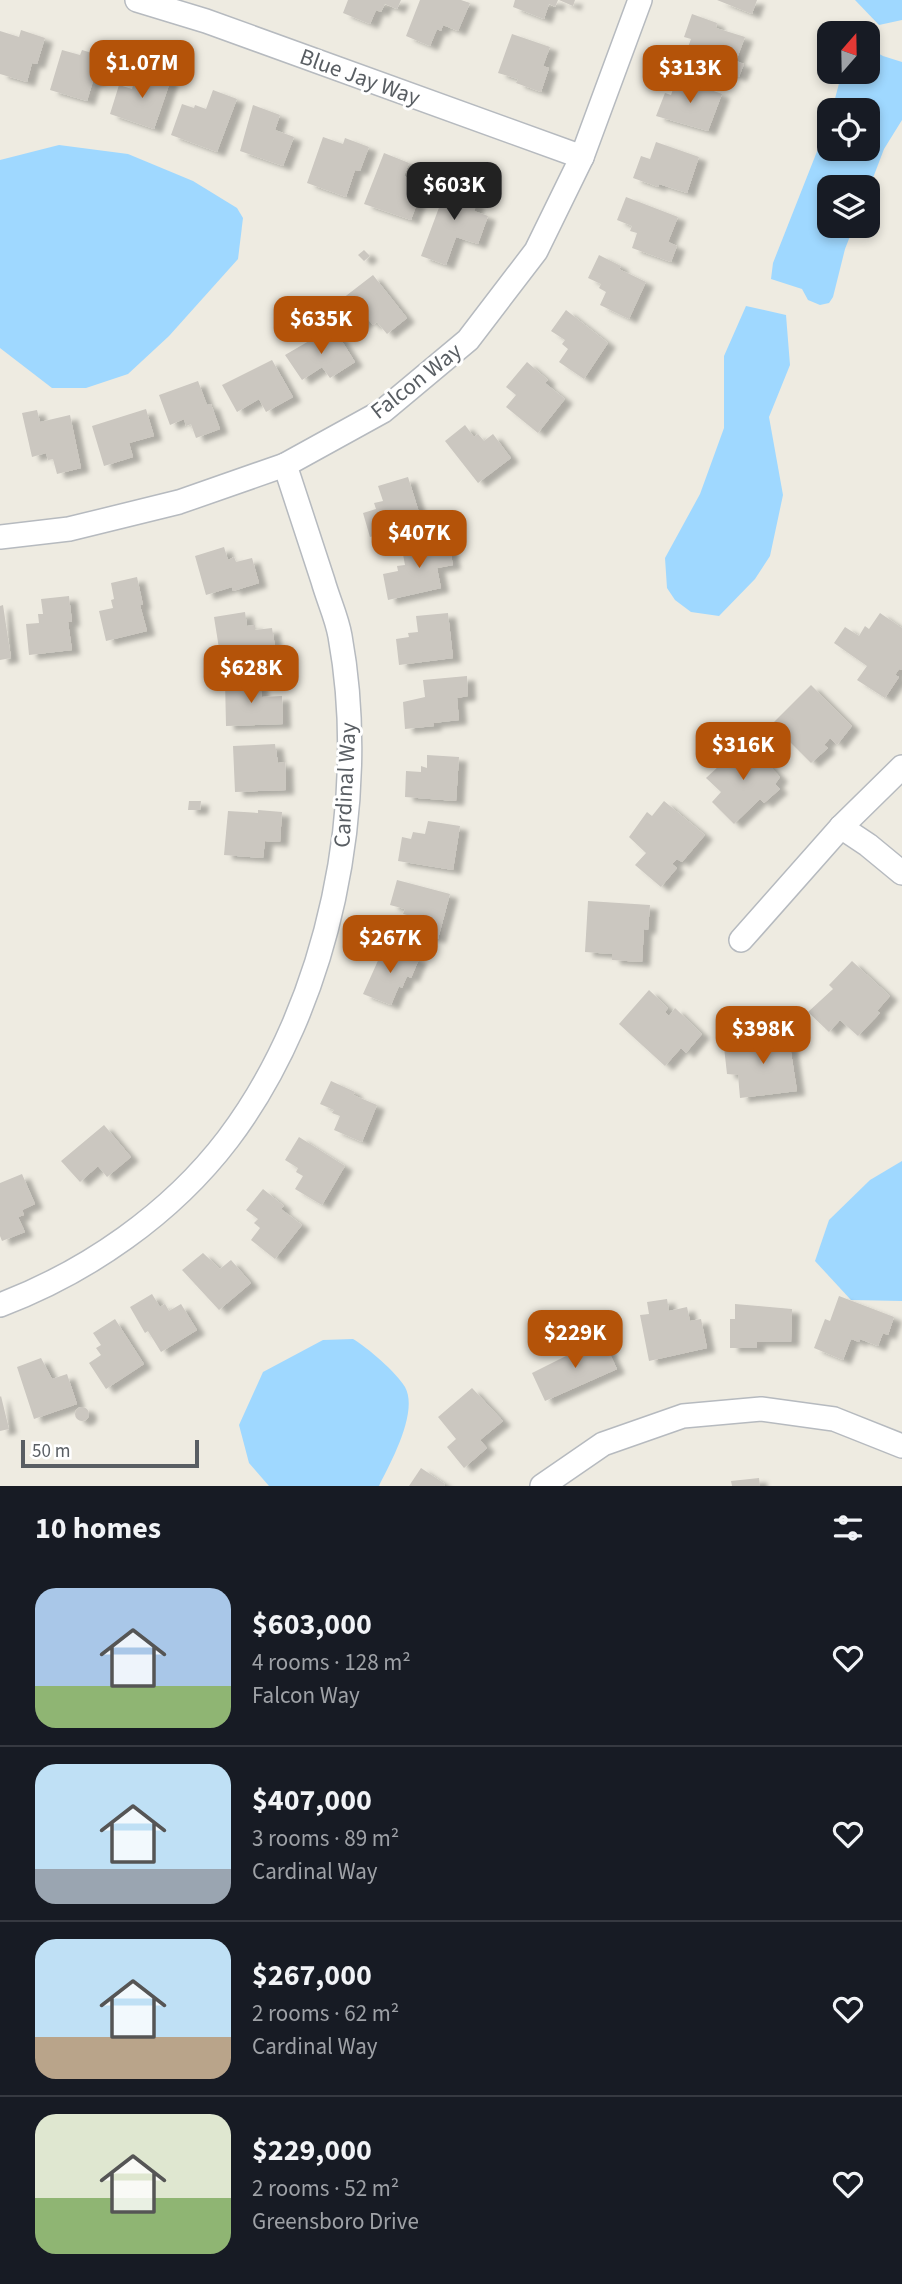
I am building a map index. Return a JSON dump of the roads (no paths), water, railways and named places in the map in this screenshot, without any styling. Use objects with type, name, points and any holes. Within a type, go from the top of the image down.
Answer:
[{"type":"street","name":"Blue Jay Way","points":[[137,0],[219,26],[582,157]]},
{"type":"street","name":"Falcon Way","points":[[0,537],[69,528],[179,502],[285,465],[383,411],[468,340],[536,251],[582,157],[639,0]]},
{"type":"street","name":"Cardinal Way","points":[[0,1305],[41,1290],[111,1249],[174,1198],[227,1139],[272,1070],[305,997],[335,896],[349,806],[349,714],[340,634],[285,465]]},
{"type":"street","points":[[741,940],[841,827],[902,767]]},
{"type":"street","points":[[841,827],[902,873]]},
{"type":"street","points":[[542,1486],[603,1444],[683,1416],[761,1409],[834,1419],[902,1446]]},
{"type":"water","points":[[855,0],[902,0],[902,20],[880,25],[880,21],[875,21]]},
{"type":"water","points":[[880,54],[902,62],[902,120],[880,160],[880,98],[835,98],[839,84],[880,84]]},
{"type":"water","points":[[59,145],[128,154],[193,181],[237,208],[243,218],[238,259],[169,336],[128,374],[86,388],[52,388],[0,348],[0,160]]},
{"type":"water","points":[[817,151],[817,161],[879,161],[874,175],[817,175],[817,238],[849,238],[829,303],[820,305],[808,300],[802,289],[771,279],[773,263]]},
{"type":"water","points":[[746,306],[786,315],[790,365],[769,417],[783,495],[770,556],[755,579],[719,616],[691,612],[675,600],[667,588],[665,558],[700,494],[724,428],[724,356]]},
{"type":"water","points":[[902,1161],[902,1301],[851,1300],[815,1261],[829,1220],[870,1180]]},
{"type":"water","points":[[353,1339],[395,1374],[405,1387],[408,1398],[406,1424],[379,1486],[269,1486],[249,1463],[239,1425],[263,1372],[323,1340]]}]
